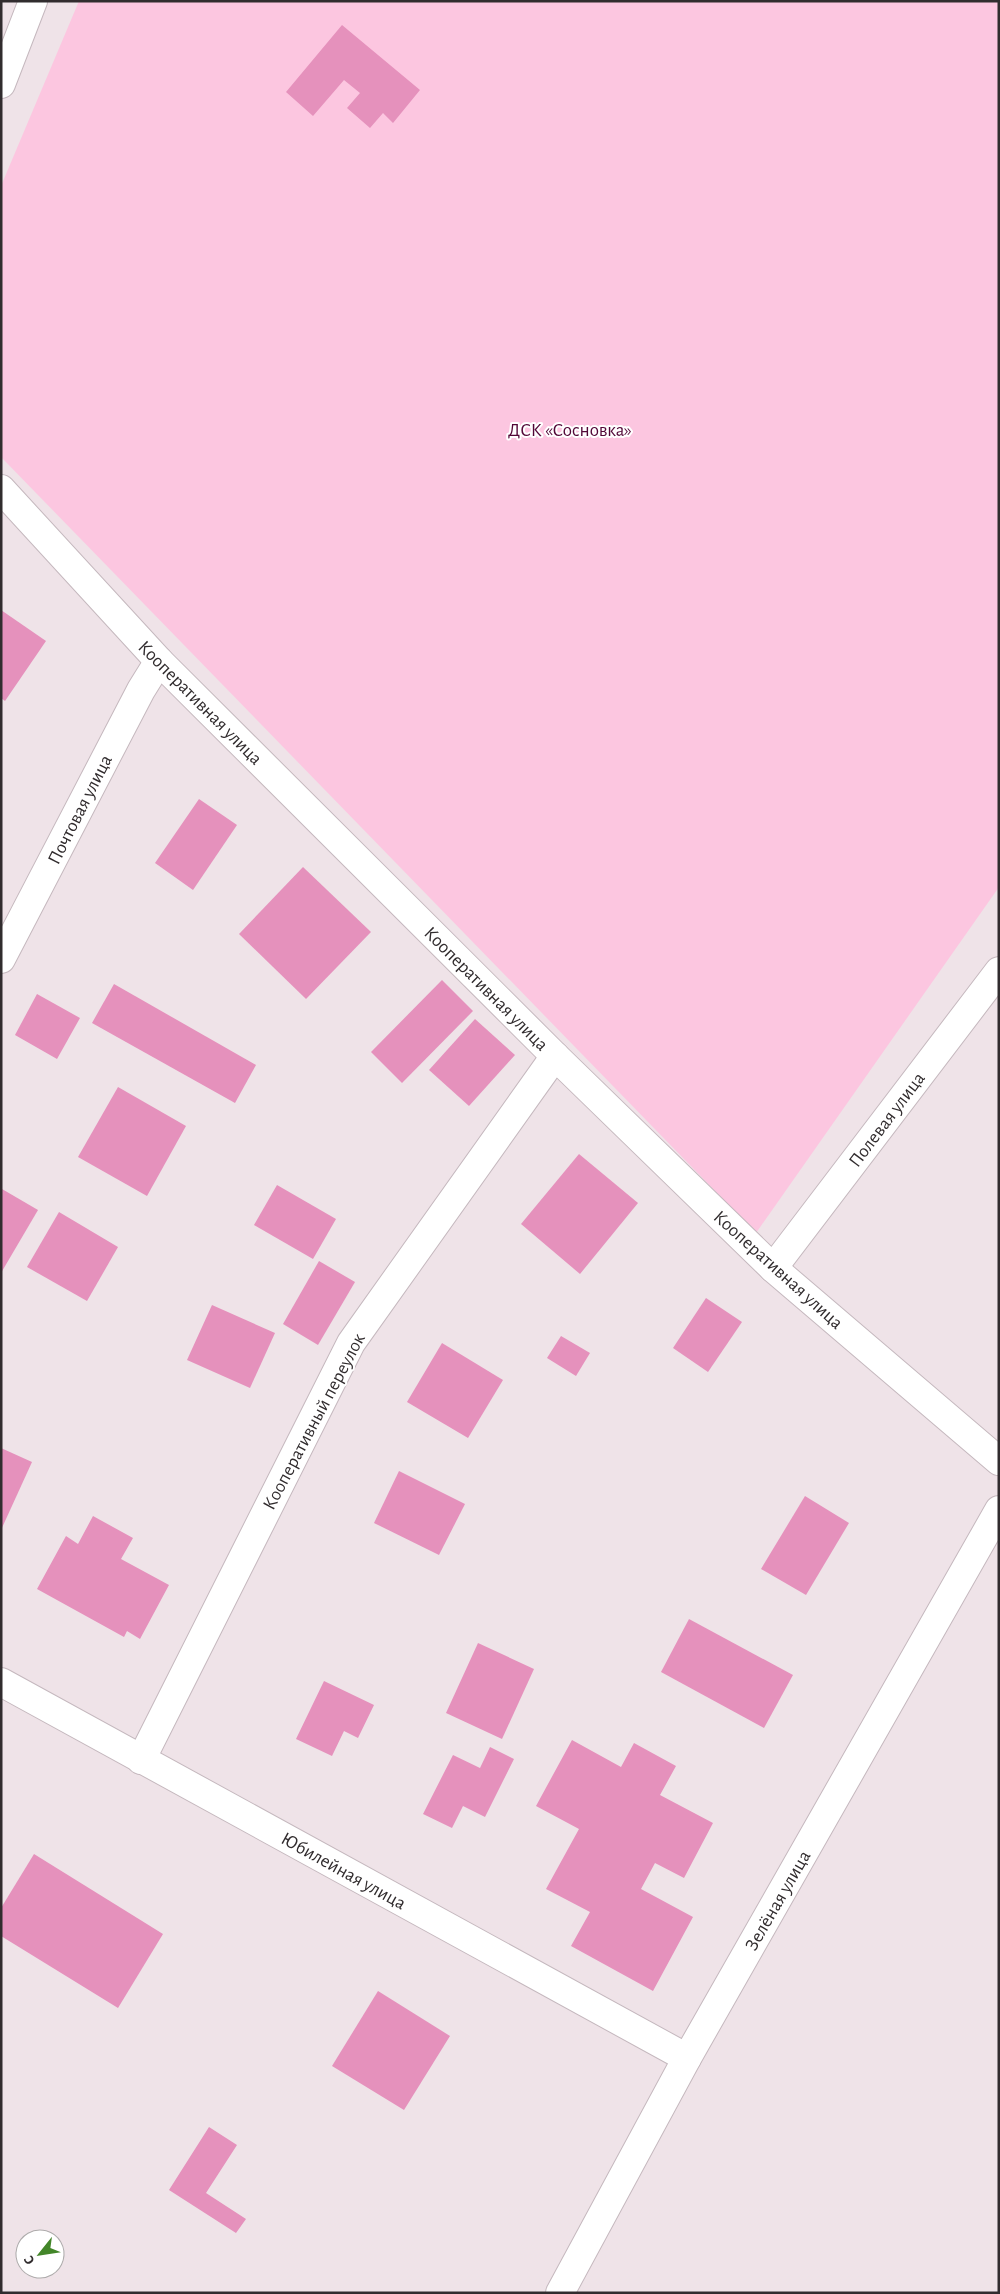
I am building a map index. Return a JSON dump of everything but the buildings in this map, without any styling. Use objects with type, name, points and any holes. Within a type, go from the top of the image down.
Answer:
[{"type":"street","points":[[1,84],[33,1]]},
{"type":"street","name":"Кооперативная улица","points":[[1,489],[159,661],[556,1056],[773,1268],[999,1461]]},
{"type":"street","name":"Почтовая улица","points":[[1,959],[141,690],[159,661]]},
{"type":"street","name":"Полевая улица","points":[[773,1268],[999,971]]},
{"type":"street","name":"Кооперативный переулок","points":[[141,1760],[351,1343],[556,1056]]},
{"type":"street","name":"Зелёная улица","points":[[560,2293],[687,2058],[999,1510]]},
{"type":"street","name":"Юбилейная улица","points":[[1,1682],[687,2058]]},
{"type":"green space","name":"ДСК «Сосновка»","points":[[79,1],[999,1],[999,887],[756,1233],[1,457],[1,186]]}]
